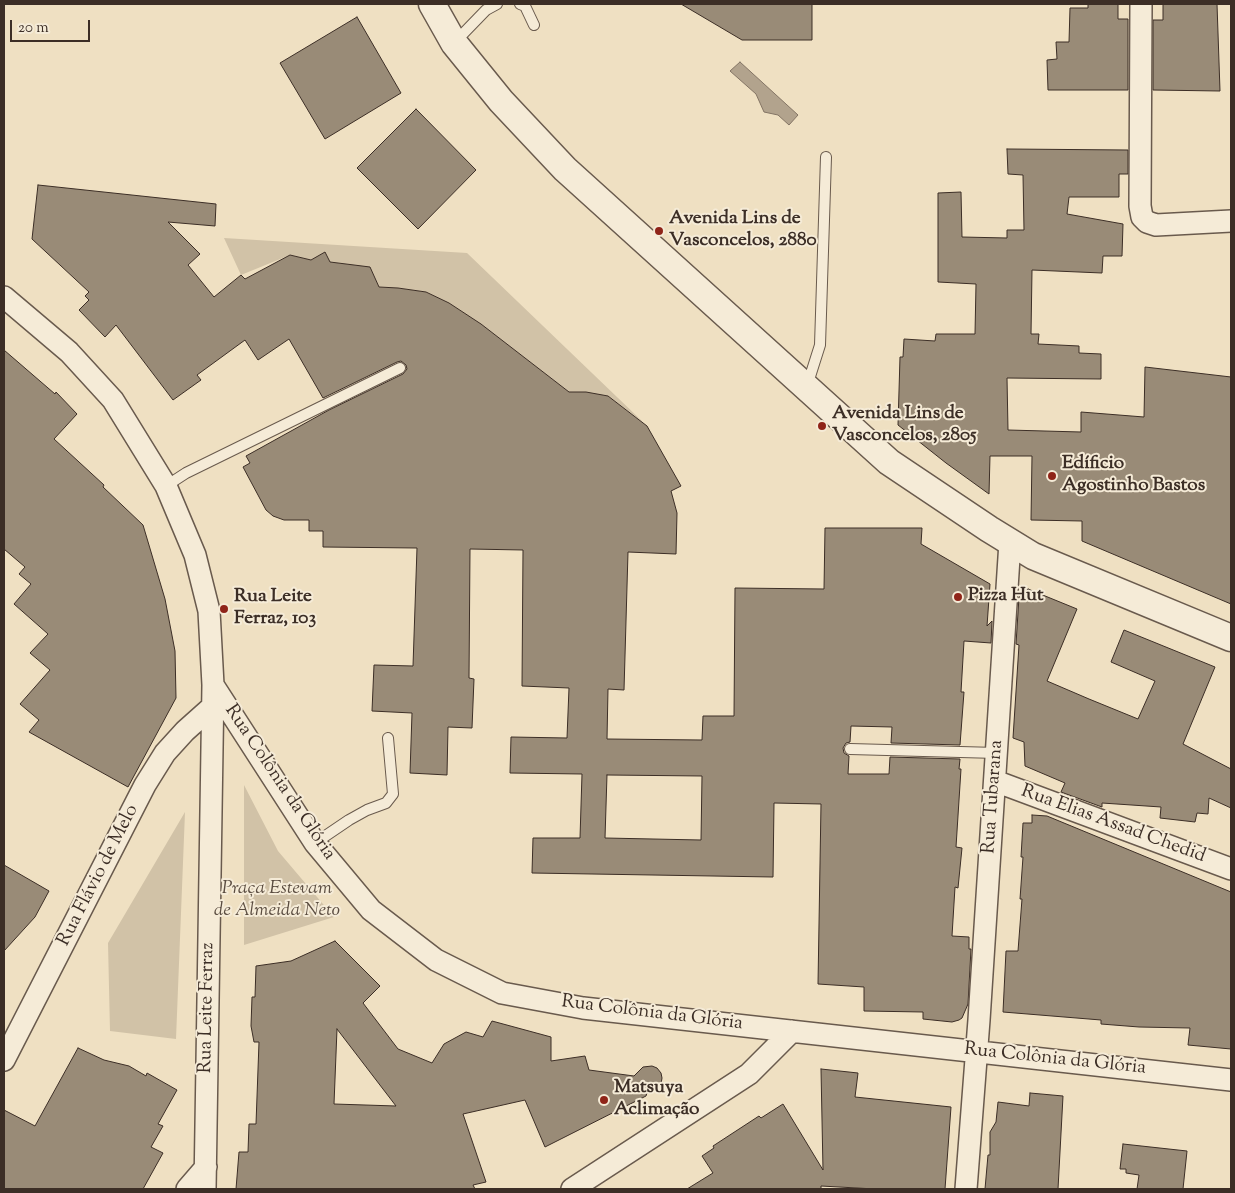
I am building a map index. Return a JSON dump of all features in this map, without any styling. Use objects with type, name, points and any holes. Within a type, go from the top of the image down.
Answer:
[{"type":"street","points":[[432,4],[454,43],[501,102],[565,169],[889,462],[1033,556],[1231,638]]},
{"type":"street","points":[[1141,4],[1140,206],[1142,217],[1147,222],[1156,225],[1231,221]]},
{"type":"street","name":"Rua Leite Ferraz","points":[[4,297],[69,352],[113,400],[166,486],[195,555],[209,611],[213,706],[205,1189]]},
{"type":"street","name":"Rua Tubarana","points":[[966,1189],[977,1051],[1010,542]]},
{"type":"street","name":"Rua Colônia da Glória","points":[[213,685],[315,843],[371,910],[436,960],[502,993],[583,1008],[1231,1080]]},
{"type":"street","name":"Rua Flávio de Melo","points":[[4,1060],[145,785],[165,753],[185,731],[213,706]]},
{"type":"street","name":"Rua Elias Assad Chedid","points":[[995,781],[1231,869]]},
{"type":"street","points":[[572,1189],[749,1074],[792,1031]]},
{"type":"street","points":[[187,1189],[206,1167]]},
{"type":"lane","points":[[454,43],[486,10],[497,4]]},
{"type":"lane","points":[[520,4],[525,6],[534,25]]},
{"type":"lane","points":[[806,387],[820,345],[826,157]]},
{"type":"lane","points":[[166,486],[186,473],[400,368]]},
{"type":"lane","points":[[315,843],[349,820],[367,810],[386,803],[393,794],[388,738]]},
{"type":"lane","points":[[850,749],[997,753]]},
{"type":"green space","points":[[224,238],[467,253],[643,422],[608,396],[569,392],[481,324],[449,303],[426,292],[379,287],[370,268],[330,262],[325,253],[311,260],[290,255],[241,275]]},
{"type":"green space","name":"Praça Estevam de Almeida Neto","points":[[244,785],[278,851],[334,917],[244,945]]},
{"type":"green space","points":[[185,812],[176,1039],[110,1031],[108,943]]},
{"type":"shaded area","points":[[740,62],[798,115],[789,125],[778,115],[764,112],[756,94],[730,71]]},
{"type":"building","points":[[681,4],[812,4],[812,40],[742,40]]},
{"type":"building","points":[[1088,4],[1118,4],[1118,19],[1128,19],[1128,90],[1048,90],[1047,60],[1057,59],[1056,42],[1069,42],[1070,8],[1088,8]]},
{"type":"building","points":[[1163,4],[1217,4],[1220,91],[1153,90],[1153,20],[1163,20]]},
{"type":"building","points":[[357,17],[401,93],[325,139],[280,63]]},
{"type":"building","points":[[416,109],[476,170],[418,229],[357,168]]},
{"type":"building","points":[[1007,149],[1128,150],[1128,174],[1119,174],[1119,197],[1069,197],[1067,214],[1123,224],[1122,256],[1103,256],[1102,273],[1032,270],[1031,334],[1039,334],[1038,344],[1079,346],[1079,353],[1101,354],[1101,379],[1007,378],[1008,430],[1081,432],[1081,412],[1144,417],[1145,367],[1231,377],[1231,604],[1082,541],[1082,521],[1031,520],[1032,456],[990,456],[989,494],[898,425],[900,357],[903,357],[904,339],[935,341],[936,334],[975,334],[976,284],[938,282],[938,193],[961,192],[962,237],[1007,238],[1007,230],[1024,230],[1023,175],[1008,174]]},
{"type":"building","points":[[38,185],[216,204],[215,226],[168,222],[200,254],[188,265],[214,297],[241,275],[245,279],[290,255],[311,260],[325,252],[330,262],[370,267],[379,287],[426,292],[449,303],[481,324],[569,392],[586,392],[608,396],[647,426],[681,486],[671,491],[677,513],[676,554],[628,552],[624,690],[608,689],[607,739],[702,740],[703,716],[734,716],[735,588],[824,589],[825,528],[922,528],[921,544],[990,584],[987,626],[992,621],[991,643],[964,641],[961,692],[964,692],[960,745],[891,743],[892,727],[851,726],[850,742],[846,743],[843,748],[844,753],[849,756],[848,774],[889,774],[890,757],[960,759],[956,847],[962,848],[958,888],[955,887],[952,936],[969,937],[969,949],[971,949],[968,1004],[962,1018],[952,1022],[923,1019],[923,1012],[864,1011],[864,987],[818,984],[821,804],[774,803],[773,877],[532,873],[533,838],[580,838],[582,774],[510,773],[511,737],[567,738],[569,688],[522,686],[523,550],[470,549],[469,678],[474,679],[472,728],[448,727],[447,775],[410,773],[412,713],[372,711],[374,665],[413,666],[417,548],[323,547],[323,531],[309,531],[309,520],[284,520],[273,516],[266,510],[243,467],[250,463],[246,456],[329,410],[403,374],[407,369],[406,365],[401,361],[397,362],[323,398],[289,339],[258,360],[245,340],[197,375],[201,380],[173,400],[116,325],[105,337],[79,310],[89,300],[85,296],[89,292],[32,239]],"holes":[[[607,775],[702,776],[701,840],[605,838]]]},
{"type":"building","points":[[4,350],[55,394],[56,392],[77,414],[54,439],[104,485],[103,487],[143,525],[165,599],[175,651],[176,698],[128,787],[29,732],[39,720],[20,704],[50,670],[30,653],[48,634],[14,604],[31,584],[19,574],[25,567],[4,549]]},
{"type":"building","points":[[1028,589],[1077,609],[1047,681],[1089,699],[1138,719],[1155,681],[1111,662],[1124,630],[1215,667],[1183,744],[1231,769],[1231,808],[1209,798],[1208,814],[1197,813],[1195,822],[1160,818],[1161,807],[1102,803],[1102,807],[1061,792],[1065,783],[1025,766],[1024,742],[1013,738],[1019,645],[1016,644],[1019,597]]},
{"type":"building","points":[[1032,815],[1047,816],[1231,892],[1231,1049],[1188,1045],[1190,1028],[1101,1024],[1101,1020],[1003,1012],[1006,951],[1018,951],[1022,899],[1020,899],[1023,823],[1032,823]]},
{"type":"building","points":[[4,865],[49,891],[35,917],[4,951]]},
{"type":"building","points":[[335,941],[380,986],[363,1003],[398,1049],[432,1063],[444,1044],[466,1032],[483,1037],[492,1021],[551,1037],[551,1061],[585,1056],[589,1070],[634,1076],[643,1067],[652,1066],[661,1073],[661,1084],[657,1089],[647,1093],[646,1096],[545,1147],[525,1100],[463,1114],[486,1182],[473,1185],[475,1189],[236,1189],[239,1152],[248,1152],[249,1124],[256,1124],[259,1042],[254,1042],[251,1026],[252,997],[255,997],[256,966],[291,961]],"holes":[[[337,1029],[396,1106],[334,1104]]]},
{"type":"building","points":[[78,1048],[104,1060],[129,1066],[146,1076],[147,1073],[177,1090],[158,1124],[163,1126],[151,1147],[163,1153],[143,1189],[4,1189],[4,1110],[35,1126]]},
{"type":"building","points":[[821,1069],[858,1073],[855,1097],[951,1107],[945,1189],[875,1189],[821,1186],[821,1189],[687,1189],[713,1173],[702,1156],[714,1148],[713,1146],[759,1116],[761,1118],[783,1104],[823,1170]]},
{"type":"building","points":[[1030,1093],[1063,1096],[1058,1189],[985,1189],[988,1155],[990,1155],[990,1132],[996,1122],[998,1102],[1029,1106]]},
{"type":"building","points":[[1123,1144],[1187,1151],[1183,1189],[1137,1189],[1139,1175],[1126,1173],[1126,1169],[1120,1169]]},
{"type":"place","name":"Avenida Lins de Vasconcelos, 2880","points":[[659,231]]},
{"type":"place","name":"Avenida Lins de Vasconcelos, 2805","points":[[822,426]]},
{"type":"place","name":"Edíficio Agostinho Bastos","points":[[1052,476]]},
{"type":"place","name":"Pizza Hut","points":[[958,597]]},
{"type":"place","name":"Rua Leite Ferraz, 103","points":[[224,609]]},
{"type":"place","name":"Matsuya Aclimação","points":[[604,1100]]}]
